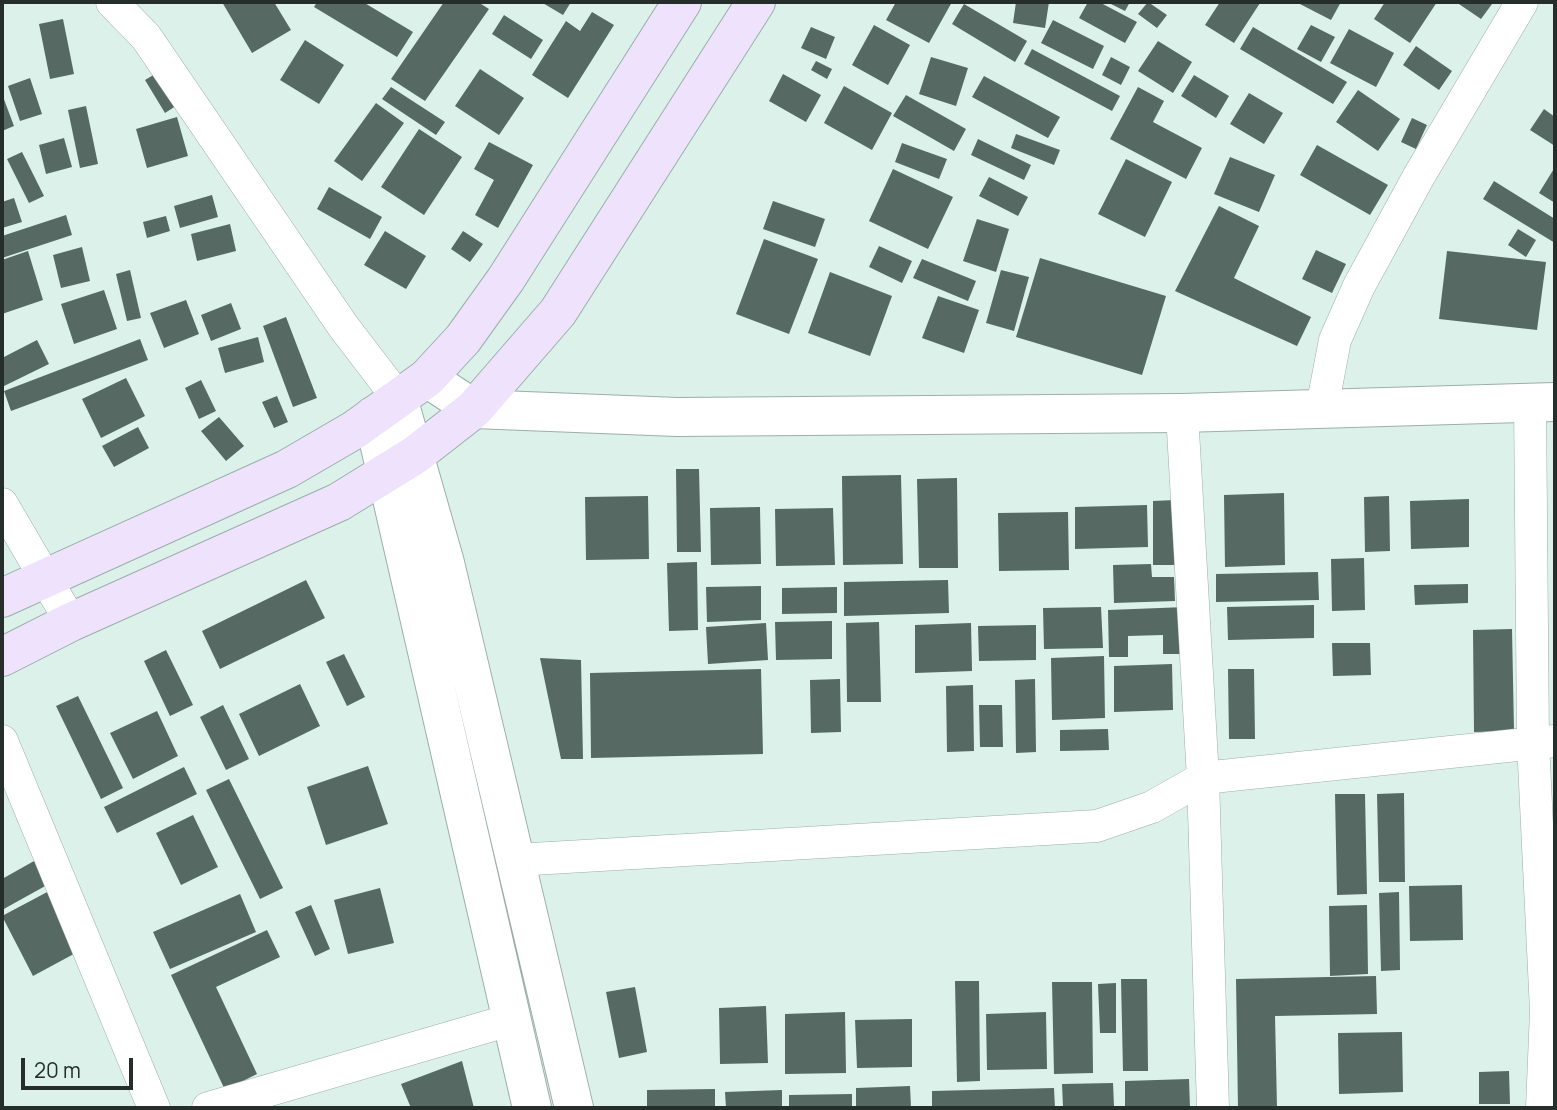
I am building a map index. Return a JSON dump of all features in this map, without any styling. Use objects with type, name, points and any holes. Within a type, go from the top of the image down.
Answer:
[{"type":"main road","points":[[2,598],[287,469],[354,430],[393,391],[463,339],[506,279],[682,2]]},
{"type":"main road","points":[[2,657],[71,622],[339,502],[401,465],[474,409],[558,312],[756,2]]},
{"type":"street","points":[[112,2],[146,37],[393,391],[401,465],[510,1020],[533,1108]]},
{"type":"street","points":[[1322,408],[1335,340],[1359,286],[1419,176],[1522,2]]},
{"type":"street","points":[[393,391],[474,409],[677,417],[1182,413],[1543,402],[1544,741],[1550,1011],[1542,1108]]},
{"type":"street","points":[[1182,413],[1203,778],[1213,1108]]},
{"type":"street","points":[[401,465],[446,563],[574,1108]]},
{"type":"street","points":[[2,504],[71,622]]},
{"type":"street","points":[[2,741],[154,1108]]},
{"type":"street","points":[[515,860],[1097,825],[1152,807],[1203,778],[1544,741]]},
{"type":"street","points":[[208,1108],[510,1020]]},
{"type":"building","points":[[222,2],[274,2],[291,30],[252,53]]},
{"type":"building","points":[[317,2],[363,2],[413,32],[397,57],[314,7]]},
{"type":"building","points":[[444,2],[478,2],[489,9],[425,101],[391,79]]},
{"type":"building","points":[[541,2],[571,2],[563,15]]},
{"type":"building","points":[[896,2],[952,2],[929,43],[886,20]]},
{"type":"building","points":[[1016,2],[1049,2],[1045,28],[1013,23]]},
{"type":"building","points":[[1088,2],[1099,2],[1137,22],[1125,43],[1079,18]]},
{"type":"building","points":[[1107,2],[1130,2],[1125,11]]},
{"type":"building","points":[[1148,2],[1167,15],[1157,28],[1138,14]]},
{"type":"building","points":[[1220,2],[1260,3],[1234,43],[1205,25]]},
{"type":"building","points":[[1296,2],[1341,2],[1331,20]]},
{"type":"building","points":[[1385,2],[1437,2],[1410,43],[1374,19]]},
{"type":"building","points":[[1456,2],[1490,2],[1492,4],[1481,19]]},
{"type":"building","points":[[964,4],[1027,41],[1015,62],[952,24]]},
{"type":"building","points":[[592,12],[614,25],[568,98],[532,75],[566,21],[580,31]]},
{"type":"building","points":[[504,15],[543,40],[531,59],[492,34]]},
{"type":"building","points":[[63,19],[74,74],[50,79],[39,24]]},
{"type":"building","points":[[1053,20],[1104,46],[1093,69],[1041,43]]},
{"type":"building","points":[[874,25],[910,45],[888,85],[852,65]]},
{"type":"building","points":[[1311,25],[1335,37],[1321,62],[1297,49]]},
{"type":"building","points":[[811,27],[835,37],[826,59],[801,48]]},
{"type":"building","points":[[1253,27],[1347,82],[1333,104],[1240,49]]},
{"type":"building","points":[[1349,29],[1394,53],[1376,87],[1330,63]]},
{"type":"building","points":[[305,40],[344,65],[319,104],[280,80]]},
{"type":"building","points":[[1158,41],[1192,62],[1173,93],[1138,71]]},
{"type":"building","points":[[1416,46],[1452,71],[1439,90],[1403,65]]},
{"type":"building","points":[[1032,49],[1120,96],[1112,111],[1024,64]]},
{"type":"building","points":[[931,57],[968,68],[956,106],[919,94]]},
{"type":"building","points":[[1111,57],[1130,67],[1121,85],[1102,75]]},
{"type":"building","points":[[816,61],[832,69],[827,79],[811,70]]},
{"type":"building","points":[[165,68],[185,100],[165,113],[145,80]]},
{"type":"building","points":[[480,69],[524,98],[499,135],[455,106]]},
{"type":"building","points":[[783,74],[821,95],[806,122],[769,101]]},
{"type":"building","points":[[1194,75],[1229,96],[1216,118],[1181,96]]},
{"type":"building","points":[[984,76],[1060,117],[1048,138],[972,97]]},
{"type":"building","points":[[30,78],[42,114],[20,121],[8,86]]},
{"type":"building","points":[[844,86],[892,113],[872,150],[824,123]]},
{"type":"building","points":[[391,87],[445,122],[436,135],[382,99]]},
{"type":"building","points":[[1138,87],[1164,101],[1153,122],[1202,148],[1186,179],[1110,139]]},
{"type":"building","points":[[1358,90],[1400,119],[1378,151],[1336,122]]},
{"type":"building","points":[[1249,93],[1283,113],[1264,144],[1230,124]]},
{"type":"building","points":[[2,94],[14,126],[2,131]]},
{"type":"building","points":[[906,95],[966,129],[954,151],[893,116]]},
{"type":"building","points":[[376,103],[404,123],[362,181],[334,161]]},
{"type":"building","points":[[86,106],[98,164],[80,168],[68,110]]},
{"type":"building","points":[[1544,109],[1555,117],[1555,146],[1530,130]]},
{"type":"building","points":[[177,117],[188,156],[147,168],[136,129]]},
{"type":"building","points":[[1412,118],[1427,125],[1416,149],[1401,142]]},
{"type":"building","points":[[419,129],[462,157],[424,215],[381,187]]},
{"type":"building","points":[[1016,134],[1060,150],[1054,165],[1011,148]]},
{"type":"building","points":[[64,138],[72,167],[46,174],[39,145]]},
{"type":"building","points":[[978,139],[1031,165],[1024,180],[971,155]]},
{"type":"building","points":[[489,142],[533,165],[498,228],[475,215],[494,180],[474,169]]},
{"type":"building","points":[[902,143],[947,159],[939,179],[895,162]]},
{"type":"building","points":[[1317,145],[1388,185],[1370,215],[1300,175]]},
{"type":"building","points":[[22,152],[44,196],[29,203],[7,159]]},
{"type":"building","points":[[1230,157],[1275,175],[1259,212],[1214,194]]},
{"type":"building","points":[[1126,159],[1172,182],[1145,237],[1098,214]]},
{"type":"building","points":[[1555,167],[1555,203],[1539,193]]},
{"type":"building","points":[[893,169],[953,197],[928,249],[869,221]]},
{"type":"building","points":[[989,177],[1028,197],[1018,216],[979,196]]},
{"type":"building","points":[[1494,181],[1555,219],[1555,243],[1483,199]]},
{"type":"building","points":[[329,187],[382,217],[370,239],[317,209]]},
{"type":"building","points":[[212,195],[218,217],[180,228],[174,206]]},
{"type":"building","points":[[14,198],[22,222],[2,228],[2,202]]},
{"type":"building","points":[[773,201],[825,219],[815,247],[763,229]]},
{"type":"building","points":[[1219,206],[1259,226],[1234,278],[1311,317],[1297,346],[1175,291]]},
{"type":"building","points":[[66,215],[72,235],[2,258],[2,236]]},
{"type":"building","points":[[166,216],[170,231],[147,238],[143,222]]},
{"type":"building","points":[[977,219],[1009,229],[996,272],[963,261]]},
{"type":"building","points":[[230,224],[236,251],[197,261],[191,234]]},
{"type":"building","points":[[1518,229],[1536,240],[1526,257],[1508,245]]},
{"type":"building","points":[[385,231],[426,256],[406,289],[364,265]]},
{"type":"building","points":[[463,231],[483,244],[470,262],[451,249]]},
{"type":"building","points":[[764,239],[818,259],[789,334],[736,314]]},
{"type":"building","points":[[879,246],[912,261],[902,283],[869,267]]},
{"type":"building","points":[[82,247],[90,281],[61,288],[53,255]]},
{"type":"building","points":[[1316,250],[1346,264],[1332,293],[1302,279]]},
{"type":"building","points":[[28,251],[43,300],[2,314],[2,260]]},
{"type":"building","points":[[1447,251],[1546,262],[1537,330],[1439,319]]},
{"type":"building","points":[[1040,258],[1166,296],[1142,375],[1016,337]]},
{"type":"building","points":[[922,259],[976,281],[968,301],[913,278]]},
{"type":"building","points":[[130,270],[141,318],[127,321],[116,274]]},
{"type":"building","points":[[1001,270],[1029,277],[1014,331],[986,323]]},
{"type":"building","points":[[830,272],[892,296],[870,356],[808,333]]},
{"type":"building","points":[[104,290],[117,329],[74,344],[61,304]]},
{"type":"building","points":[[938,296],[979,310],[964,353],[922,338]]},
{"type":"building","points":[[186,300],[199,334],[164,348],[150,313]]},
{"type":"building","points":[[231,303],[241,329],[211,341],[201,315]]},
{"type":"building","points":[[286,317],[317,398],[293,407],[263,326]]},
{"type":"building","points":[[258,337],[264,362],[225,373],[218,348]]},
{"type":"building","points":[[140,339],[148,360],[11,411],[4,391]]},
{"type":"building","points":[[37,340],[49,364],[2,387],[2,358]]},
{"type":"building","points":[[126,378],[145,416],[101,438],[82,399]]},
{"type":"building","points":[[201,380],[216,411],[199,419],[185,388]]},
{"type":"building","points":[[277,396],[288,422],[274,428],[262,402]]},
{"type":"building","points":[[219,417],[244,446],[226,461],[201,431]]},
{"type":"building","points":[[138,427],[149,448],[114,467],[102,446]]},
{"type":"building","points":[[676,469],[699,469],[701,552],[677,552]]},
{"type":"building","points":[[901,475],[903,564],[843,565],[842,476]]},
{"type":"building","points":[[957,478],[958,568],[919,568],[917,479]]},
{"type":"building","points":[[1284,493],[1285,565],[1225,567],[1224,495]]},
{"type":"building","points":[[648,496],[649,559],[586,560],[585,497]]},
{"type":"building","points":[[1389,496],[1390,551],[1365,552],[1364,497]]},
{"type":"building","points":[[1469,499],[1469,547],[1411,549],[1410,501]]},
{"type":"building","points":[[1175,500],[1176,565],[1153,565],[1153,501]]},
{"type":"building","points":[[1147,505],[1148,547],[1075,549],[1075,507]]},
{"type":"building","points":[[760,507],[761,564],[711,565],[710,508]]},
{"type":"building","points":[[833,508],[835,565],[776,566],[775,509]]},
{"type":"building","points":[[1068,512],[1069,570],[999,571],[998,513]]},
{"type":"building","points":[[1364,558],[1365,610],[1332,611],[1331,559]]},
{"type":"building","points":[[697,562],[698,630],[669,631],[667,563]]},
{"type":"building","points":[[1151,564],[1152,577],[1174,577],[1175,601],[1114,603],[1113,565]]},
{"type":"building","points":[[1318,572],[1319,600],[1216,602],[1216,574]]},
{"type":"building","points":[[306,580],[325,618],[220,669],[202,631]]},
{"type":"building","points":[[948,580],[949,613],[844,616],[844,582]]},
{"type":"building","points":[[1468,584],[1468,603],[1415,605],[1414,585]]},
{"type":"building","points":[[761,586],[761,620],[707,622],[706,587]]},
{"type":"building","points":[[837,587],[837,613],[782,614],[782,588]]},
{"type":"building","points":[[1314,605],[1314,638],[1228,640],[1227,607]]},
{"type":"building","points":[[1101,607],[1103,648],[1044,649],[1043,608]]},
{"type":"building","points":[[1186,607],[1187,654],[1163,654],[1163,635],[1128,636],[1128,657],[1109,657],[1108,610]]},
{"type":"building","points":[[832,621],[832,659],[776,660],[775,622]]},
{"type":"building","points":[[879,622],[881,702],[847,702],[846,623]]},
{"type":"building","points":[[766,623],[768,660],[708,664],[706,627]]},
{"type":"building","points":[[971,623],[972,671],[915,673],[915,625]]},
{"type":"building","points":[[1036,625],[1036,660],[979,661],[978,626]]},
{"type":"building","points":[[1512,629],[1514,731],[1474,732],[1473,630]]},
{"type":"building","points":[[1332,643],[1370,643],[1371,675],[1333,676]]},
{"type":"building","points":[[166,650],[193,705],[170,716],[144,661]]},
{"type":"building","points":[[344,654],[365,697],[347,706],[326,662]]},
{"type":"building","points":[[1104,656],[1105,718],[1052,720],[1051,658]]},
{"type":"building","points":[[540,658],[581,660],[583,759],[561,759]]},
{"type":"building","points":[[1172,664],[1173,710],[1114,712],[1114,666]]},
{"type":"building","points":[[761,669],[763,754],[591,758],[590,673]]},
{"type":"building","points":[[1228,669],[1254,669],[1255,739],[1229,739]]},
{"type":"building","points":[[840,679],[841,732],[811,733],[810,680]]},
{"type":"building","points":[[1035,679],[1036,752],[1016,753],[1015,680]]},
{"type":"building","points":[[300,684],[320,726],[259,756],[239,714]]},
{"type":"building","points":[[973,685],[974,751],[947,752],[946,686]]},
{"type":"building","points":[[78,696],[123,788],[101,799],[56,706]]},
{"type":"building","points":[[223,705],[249,759],[226,770],[200,717]]},
{"type":"building","points":[[979,705],[1002,705],[1003,747],[980,747]]},
{"type":"building","points":[[157,711],[178,756],[133,779],[110,733]]},
{"type":"building","points":[[1108,729],[1109,750],[1060,751],[1060,730]]},
{"type":"building","points":[[368,766],[388,824],[326,845],[307,787]]},
{"type":"building","points":[[184,767],[197,794],[117,833],[104,807]]},
{"type":"building","points":[[229,779],[283,888],[260,899],[206,790]]},
{"type":"building","points":[[1404,793],[1405,882],[1379,882],[1377,794]]},
{"type":"building","points":[[1335,794],[1365,794],[1367,894],[1337,895]]},
{"type":"building","points":[[193,815],[218,867],[181,885],[156,833]]},
{"type":"building","points":[[43,856],[56,880],[2,910],[2,879]]},
{"type":"building","points":[[1462,885],[1463,940],[1410,941],[1409,886]]},
{"type":"building","points":[[380,888],[394,943],[348,954],[334,900]]},
{"type":"building","points":[[51,890],[83,949],[33,976],[2,916]]},
{"type":"building","points":[[1399,892],[1400,970],[1381,971],[1379,893]]},
{"type":"building","points":[[240,894],[256,932],[170,969],[153,932]]},
{"type":"building","points":[[311,905],[330,949],[315,956],[295,912]]},
{"type":"building","points":[[1367,905],[1368,974],[1330,976],[1329,906]]},
{"type":"building","points":[[267,930],[280,957],[216,987],[257,1074],[225,1090],[171,975]]},
{"type":"building","points":[[1376,976],[1377,1014],[1275,1016],[1277,1108],[1238,1108],[1236,979]]},
{"type":"building","points":[[1121,979],[1147,979],[1148,1071],[1123,1071]]},
{"type":"building","points":[[955,981],[979,981],[980,1081],[957,1082]]},
{"type":"building","points":[[1052,982],[1092,982],[1093,1073],[1054,1074]]},
{"type":"building","points":[[1116,983],[1116,1033],[1100,1033],[1098,984]]},
{"type":"building","points":[[635,987],[647,1052],[619,1058],[606,992]]},
{"type":"building","points":[[766,1006],[768,1063],[720,1064],[719,1008]]},
{"type":"building","points":[[845,1012],[846,1073],[785,1074],[785,1014]]},
{"type":"building","points":[[1046,1012],[1047,1069],[987,1070],[986,1014]]},
{"type":"building","points":[[912,1019],[912,1067],[857,1068],[855,1020]]},
{"type":"building","points":[[1402,1032],[1403,1092],[1339,1094],[1338,1033]]},
{"type":"building","points":[[462,1061],[474,1108],[411,1108],[401,1084]]},
{"type":"building","points":[[1509,1071],[1510,1104],[1479,1104],[1479,1072]]},
{"type":"building","points":[[1189,1079],[1190,1108],[1125,1108],[1125,1081]]},
{"type":"building","points":[[1113,1083],[1114,1106],[1063,1107],[1062,1084]]},
{"type":"building","points":[[910,1086],[911,1108],[856,1108],[856,1088]]},
{"type":"building","points":[[1054,1088],[1055,1108],[932,1108],[932,1091]]},
{"type":"building","points":[[715,1089],[715,1108],[647,1108],[647,1090]]},
{"type":"building","points":[[782,1090],[782,1108],[726,1108],[725,1092]]},
{"type":"building","points":[[852,1094],[852,1108],[789,1108],[789,1095]]}]
